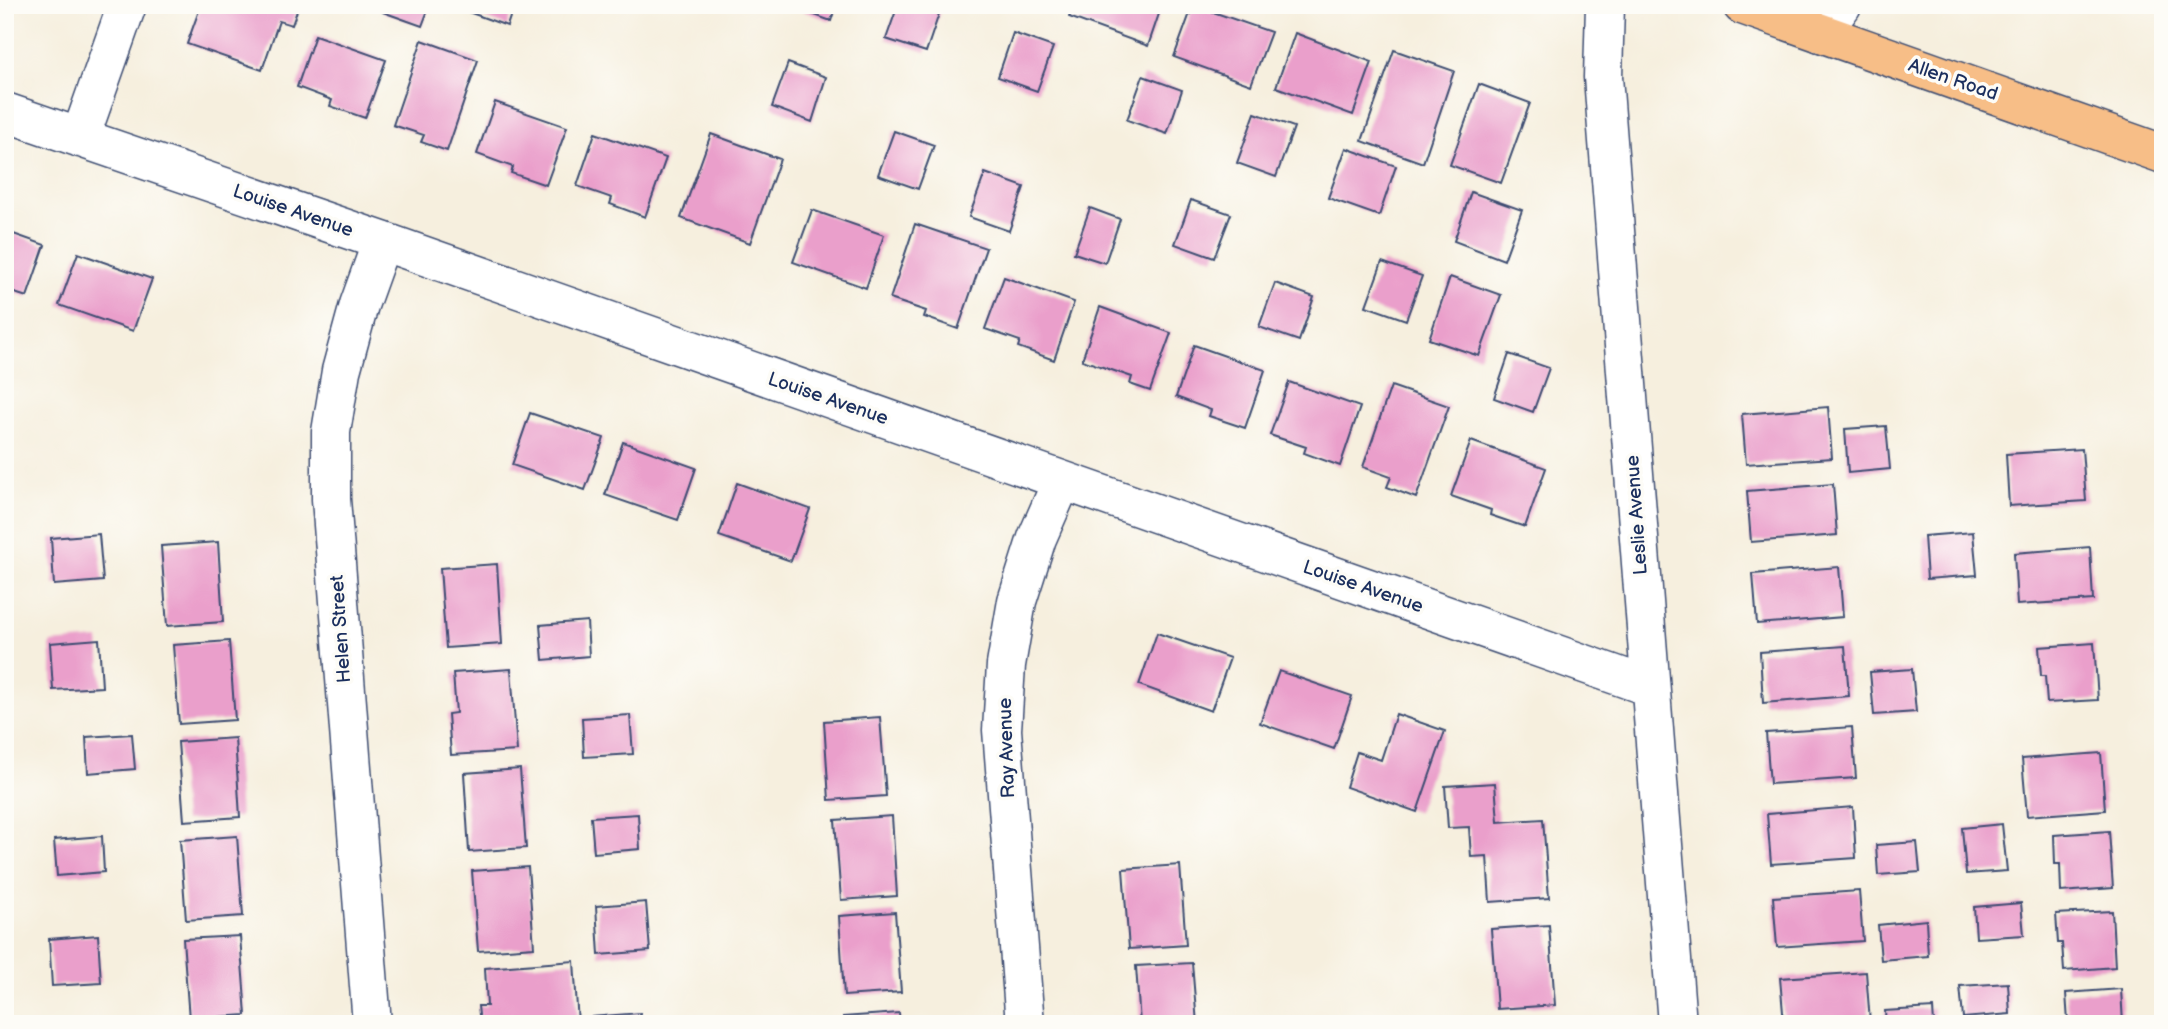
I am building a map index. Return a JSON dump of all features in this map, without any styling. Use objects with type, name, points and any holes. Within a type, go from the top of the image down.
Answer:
[{"type":"main road","name":"Allen Road","points":[[1742,5],[1831,19],[2163,154]]},
{"type":"street","points":[[80,138],[127,5]]},
{"type":"street","name":"Leslie Avenue","points":[[1605,5],[1603,77],[1677,1024]]},
{"type":"street","name":"Louise Avenue","points":[[5,111],[1650,687]]},
{"type":"street","name":"Helen Street","points":[[372,1024],[331,499],[331,432],[348,340],[382,241]]},
{"type":"street","name":"Ray Avenue","points":[[1025,1024],[1002,730],[1006,665],[1017,601],[1037,538],[1062,481]]},
{"type":"building","points":[[201,5],[299,5],[292,25],[279,21],[262,70],[187,44]]},
{"type":"building","points":[[385,5],[430,5],[422,26],[383,12]]},
{"type":"building","points":[[464,5],[514,5],[507,26],[463,10]]},
{"type":"building","points":[[787,5],[836,5],[831,21]]},
{"type":"building","points":[[898,5],[932,5],[941,8],[926,52],[886,39]]},
{"type":"building","points":[[1074,5],[1162,5],[1148,46],[1069,17]]},
{"type":"building","points":[[1193,5],[1271,32],[1251,85],[1174,57]]},
{"type":"building","points":[[1013,33],[1053,47],[1037,91],[998,77]]},
{"type":"building","points":[[1295,33],[1372,62],[1353,115],[1276,87]]},
{"type":"building","points":[[315,35],[386,60],[365,118],[330,106],[332,100],[297,87]]},
{"type":"building","points":[[422,40],[478,60],[447,151],[421,142],[424,135],[393,125]]},
{"type":"building","points":[[1394,50],[1454,71],[1423,163],[1362,141]]},
{"type":"building","points":[[788,63],[826,77],[812,122],[772,107]]},
{"type":"building","points":[[1143,76],[1182,90],[1167,134],[1127,120]]},
{"type":"building","points":[[1479,84],[1530,103],[1501,183],[1450,165]]},
{"type":"building","points":[[495,102],[567,127],[546,185],[511,173],[513,167],[477,154]]},
{"type":"building","points":[[1255,113],[1294,127],[1276,177],[1237,163]]},
{"type":"building","points":[[894,131],[934,145],[918,189],[878,175]]},
{"type":"building","points":[[595,133],[666,158],[645,217],[610,204],[612,198],[577,186]]},
{"type":"building","points":[[711,134],[780,159],[750,243],[681,218]]},
{"type":"building","points":[[1346,148],[1396,166],[1379,216],[1328,198]]},
{"type":"building","points":[[985,173],[1024,187],[1009,231],[969,217]]},
{"type":"building","points":[[1471,192],[1522,210],[1504,260],[1454,241]]},
{"type":"building","points":[[1191,200],[1231,214],[1214,258],[1175,244]]},
{"type":"building","points":[[1090,208],[1120,219],[1105,263],[1074,253]]},
{"type":"building","points":[[812,210],[884,235],[866,288],[793,262]]},
{"type":"building","points":[[915,224],[986,248],[958,329],[924,317],[926,311],[890,299]]},
{"type":"building","points":[[5,231],[45,245],[27,297],[5,290]]},
{"type":"building","points":[[78,253],[152,279],[133,331],[59,305]]},
{"type":"building","points":[[1382,262],[1422,276],[1406,320],[1366,306]]},
{"type":"building","points":[[1004,277],[1074,302],[1054,360],[1018,347],[1020,341],[985,329]]},
{"type":"building","points":[[1450,277],[1501,295],[1479,356],[1429,339]]},
{"type":"building","points":[[1275,283],[1314,297],[1299,341],[1259,327]]},
{"type":"building","points":[[1100,307],[1171,333],[1150,391],[1130,384],[1132,377],[1082,360]]},
{"type":"building","points":[[1194,345],[1265,370],[1245,428],[1209,416],[1211,410],[1176,397]]},
{"type":"building","points":[[1509,354],[1549,368],[1533,412],[1494,398]]},
{"type":"building","points":[[1289,382],[1360,407],[1340,466],[1304,453],[1306,447],[1270,435]]},
{"type":"building","points":[[1391,386],[1449,406],[1416,498],[1387,487],[1391,477],[1363,467]]},
{"type":"building","points":[[1828,407],[1832,458],[1746,464],[1742,414]]},
{"type":"building","points":[[530,413],[604,438],[585,490],[512,465]]},
{"type":"building","points":[[1886,426],[1890,469],[1848,473],[1845,429]]},
{"type":"building","points":[[1471,441],[1546,468],[1525,527],[1490,515],[1491,510],[1451,496]]},
{"type":"building","points":[[623,442],[696,468],[678,520],[605,495]]},
{"type":"building","points":[[2082,449],[2086,501],[2009,506],[2006,454]]},
{"type":"building","points":[[737,483],[810,509],[791,561],[719,536]]},
{"type":"building","points":[[1833,484],[1837,535],[1751,542],[1747,491]]},
{"type":"building","points":[[1973,532],[1977,575],[1927,579],[1924,536]]},
{"type":"building","points":[[99,534],[103,581],[54,585],[51,538]]},
{"type":"building","points":[[218,542],[223,622],[167,626],[161,546]]},
{"type":"building","points":[[2090,547],[2093,600],[2017,605],[2014,553]]},
{"type":"building","points":[[497,564],[502,644],[446,648],[440,568]]},
{"type":"building","points":[[1839,567],[1843,617],[1757,624],[1753,574]]},
{"type":"building","points":[[587,621],[589,656],[543,660],[540,625]]},
{"type":"building","points":[[1157,633],[1230,658],[1211,711],[1139,685]]},
{"type":"building","points":[[99,639],[102,687],[53,690],[50,643]]},
{"type":"building","points":[[229,641],[235,720],[179,724],[173,645]]},
{"type":"building","points":[[2094,643],[2098,700],[2047,703],[2045,676],[2041,676],[2039,647]]},
{"type":"building","points":[[1845,646],[1849,696],[1763,703],[1760,652]]},
{"type":"building","points":[[511,669],[517,751],[451,755],[448,714],[456,713],[453,673]]},
{"type":"building","points":[[1912,669],[1916,712],[1874,715],[1870,672]]},
{"type":"building","points":[[1279,671],[1352,696],[1334,749],[1260,723]]},
{"type":"building","points":[[1396,714],[1445,731],[1417,812],[1346,787],[1357,752],[1381,760]]},
{"type":"building","points":[[630,715],[633,754],[584,757],[582,718]]},
{"type":"building","points":[[880,717],[886,796],[829,800],[824,721]]},
{"type":"building","points":[[1852,727],[1856,778],[1770,784],[1766,733]]},
{"type":"building","points":[[132,734],[135,769],[88,773],[86,737]]},
{"type":"building","points":[[235,738],[240,817],[184,821],[178,742]]},
{"type":"building","points":[[2101,753],[2105,810],[2027,816],[2022,759]]},
{"type":"building","points":[[520,769],[526,848],[469,852],[464,773]]},
{"type":"building","points":[[1495,783],[1498,822],[1543,819],[1549,898],[1490,902],[1487,856],[1471,857],[1469,827],[1448,828],[1445,786]]},
{"type":"building","points":[[1853,807],[1856,858],[1771,864],[1767,814]]},
{"type":"building","points":[[638,814],[640,849],[594,853],[591,817]]},
{"type":"building","points":[[892,816],[897,896],[841,900],[835,820]]},
{"type":"building","points":[[2002,824],[2007,871],[1966,874],[1962,828]]},
{"type":"building","points":[[2109,831],[2113,888],[2061,892],[2060,864],[2055,864],[2054,835]]},
{"type":"building","points":[[102,836],[104,872],[57,876],[54,840]]},
{"type":"building","points":[[237,836],[243,916],[186,920],[180,840]]},
{"type":"building","points":[[1917,842],[1920,872],[1878,875],[1876,845]]},
{"type":"building","points":[[1180,865],[1186,945],[1129,949],[1123,869]]},
{"type":"building","points":[[528,867],[534,947],[478,951],[472,871]]},
{"type":"building","points":[[1859,891],[1863,941],[1777,947],[1773,897]]},
{"type":"building","points":[[646,902],[650,951],[599,955],[596,906]]},
{"type":"building","points":[[2021,903],[2024,935],[1976,938],[1974,907]]},
{"type":"building","points":[[2112,911],[2115,967],[2064,971],[2056,914]]},
{"type":"building","points":[[895,912],[901,992],[844,996],[839,916]]},
{"type":"building","points":[[1926,920],[1928,956],[1881,960],[1878,925]]},
{"type":"building","points":[[1549,925],[1555,1005],[1497,1009],[1491,929]]},
{"type":"building","points":[[98,935],[101,983],[52,986],[49,939]]},
{"type":"building","points":[[240,936],[246,1015],[189,1019],[183,939]]},
{"type":"building","points":[[574,961],[578,1024],[480,1024],[478,1006],[487,1006],[485,968]]},
{"type":"building","points":[[1192,963],[1197,1024],[1140,1024],[1136,966]]},
{"type":"building","points":[[1866,972],[1870,1022],[1784,1024],[1780,978]]},
{"type":"building","points":[[2008,983],[2010,1014],[1963,1018],[1960,986]]},
{"type":"building","points":[[2121,989],[2123,1024],[2068,1022],[2066,993]]},
{"type":"building","points":[[1933,1008],[1934,1024],[1886,1024],[1885,1011]]},
{"type":"building","points":[[640,1013],[640,1024],[593,1024],[592,1017]]},
{"type":"building","points":[[899,1013],[900,1024],[843,1024],[843,1017]]}]
